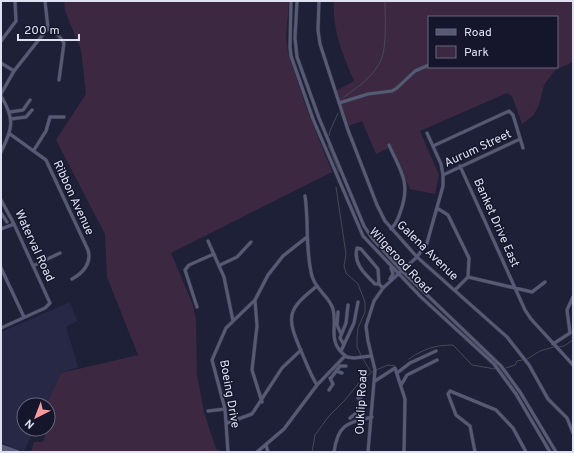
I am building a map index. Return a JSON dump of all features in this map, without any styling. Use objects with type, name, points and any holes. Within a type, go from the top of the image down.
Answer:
[{"type":"street","points":[[1,41],[15,22],[15,1]]},
{"type":"street","points":[[1,152],[10,134],[11,119],[10,112],[1,95],[14,71],[48,28],[45,1]]},
{"type":"street","name":"Wilgerood Road","points":[[291,1],[290,53],[313,119],[357,225],[365,239],[398,274],[494,364],[516,394],[550,452]]},
{"type":"street","name":"Wilgerood Road","points":[[297,1],[296,49],[319,118],[364,226],[372,238],[402,271],[501,366],[520,392],[556,452]]},
{"type":"street","name":"Galena Avenue","points":[[319,1],[319,39],[339,103],[380,211],[391,229],[417,256],[511,341],[529,365],[548,399],[567,418],[573,434]]},
{"type":"street","points":[[48,28],[59,36],[64,43],[59,80]]},
{"type":"street","points":[[1,64],[14,71]]},
{"type":"street","points":[[339,103],[368,94],[392,91],[415,71],[428,65]]},
{"type":"street","points":[[10,112],[23,110],[30,100]]},
{"type":"street","points":[[11,119],[26,117],[32,110]]},
{"type":"street","points":[[433,146],[511,112],[514,115],[523,148]]},
{"type":"street","points":[[34,150],[46,131],[50,117],[64,117]]},
{"type":"street","points":[[427,133],[441,164],[443,175]]},
{"type":"street","name":"Ribbon Avenue","points":[[10,134],[34,150],[47,163],[88,250],[89,258],[85,268],[82,273],[72,278]]},
{"type":"street","name":"Aurum Street","points":[[443,175],[520,140]]},
{"type":"street","points":[[389,145],[407,190],[396,224],[391,229]]},
{"type":"street","name":"Banket Drive East","points":[[460,166],[529,317],[573,365]]},
{"type":"street","name":"Ouklip Road","points":[[368,452],[375,370],[366,326],[374,301],[382,288],[417,256],[427,243],[443,186],[443,175]]},
{"type":"street","points":[[305,196],[307,237],[312,277],[333,309],[334,337],[345,356],[354,358],[371,356]]},
{"type":"street","name":"Waterval Road","points":[[1,200],[14,224],[49,301],[48,306],[24,317]]},
{"type":"street","points":[[437,208],[448,215],[469,258],[468,277],[455,290]]},
{"type":"street","points":[[1,213],[7,222]]},
{"type":"street","points":[[1,229],[14,224]]},
{"type":"street","points":[[262,402],[252,370],[257,326],[255,300],[268,275],[283,256],[307,237]]},
{"type":"street","points":[[208,241],[226,283],[233,321]]},
{"type":"street","points":[[220,266],[237,257],[251,242]]},
{"type":"street","points":[[379,284],[375,284],[358,265],[356,260],[357,248],[360,249],[378,269],[379,284],[382,288]]},
{"type":"street","points":[[33,266],[60,253]]},
{"type":"street","points":[[197,307],[185,272],[186,268],[214,254]]},
{"type":"street","points":[[387,284],[393,274],[391,267]]},
{"type":"street","points":[[1,268],[24,317],[1,328]]},
{"type":"street","points":[[468,277],[532,292],[545,282]]},
{"type":"street","points":[[317,286],[300,300],[292,313],[292,329],[300,350],[317,385]]},
{"type":"street","points":[[553,344],[570,333],[567,310],[573,297]]},
{"type":"street","name":"Boeing Drive","points":[[228,452],[225,409],[212,360],[222,335],[233,321],[255,300]]},
{"type":"street","points":[[341,351],[354,323],[358,302]]},
{"type":"street","points":[[344,345],[340,339],[346,323],[348,305]]},
{"type":"street","points":[[338,312],[338,325],[341,334]]},
{"type":"street","points":[[227,423],[250,416],[262,402],[282,368],[300,350]]},
{"type":"street","points":[[397,373],[410,363],[436,351]]},
{"type":"street","points":[[258,452],[290,423],[317,385],[345,356]]},
{"type":"street","points":[[401,385],[407,375],[437,360]]},
{"type":"street","points":[[331,378],[341,366],[346,366]]},
{"type":"street","points":[[375,382],[395,368],[405,399],[404,452]]},
{"type":"street","points":[[336,371],[342,373]]},
{"type":"street","points":[[327,374],[331,378],[332,384],[329,390]]},
{"type":"street","points":[[476,452],[470,426],[455,414],[448,396],[449,391],[453,390],[496,410],[513,428],[526,452]]},
{"type":"street","points":[[350,418],[359,411],[360,399]]},
{"type":"street","points":[[208,411],[225,409]]},
{"type":"street","points":[[359,411],[365,413]]},
{"type":"street","points":[[354,416],[355,421]]},
{"type":"street","points":[[334,452],[340,431],[345,426],[355,421],[372,417]]},
{"type":"street","points":[[266,445],[268,452]]},
{"type":"street","points":[[1,446],[18,452]]},
{"type":"street","points":[[1,449],[9,452]]},
{"type":"shaded area","points":[[70,302],[77,321],[66,327],[78,367],[61,373],[50,397],[16,397],[16,437],[31,437],[24,452],[1,443],[1,332]]},
{"type":"green space","points":[[64,1],[289,1],[286,37],[288,53],[305,104],[332,172],[171,253],[193,305],[196,321],[197,375],[204,412],[216,449],[224,452],[31,452],[34,442],[43,442],[45,437],[56,437],[56,397],[50,397],[61,373],[138,355],[107,277],[105,234],[56,140],[86,94],[81,50],[65,11]]},
{"type":"green space","points":[[334,1],[573,1],[573,62],[555,70],[544,85],[539,105],[533,116],[522,124],[512,96],[507,93],[420,131],[439,175],[435,194],[410,189],[391,147],[376,154],[362,121],[349,126],[336,91],[354,81],[339,42],[335,22]]},
{"type":"waterway","points":[[344,97],[370,76],[375,71],[381,60],[385,40],[385,1]]},
{"type":"waterway","points":[[329,136],[338,113]]},
{"type":"waterway","points":[[328,145],[339,172]]},
{"type":"waterway","points":[[336,187],[346,254],[344,266],[346,273],[358,284],[365,302],[365,312],[358,328],[357,338],[357,347],[361,355]]},
{"type":"waterway","points":[[558,347],[564,346],[573,340]]},
{"type":"waterway","points":[[409,359],[430,348],[453,345],[472,365],[495,369]]},
{"type":"waterway","points":[[527,359],[540,351],[554,347]]},
{"type":"waterway","points":[[363,359],[371,372]]},
{"type":"waterway","points":[[506,368],[515,365],[517,361],[522,360]]},
{"type":"waterway","points":[[376,370],[388,365],[395,366]]},
{"type":"waterway","points":[[312,452],[315,435],[329,416],[358,384],[373,371]]}]
